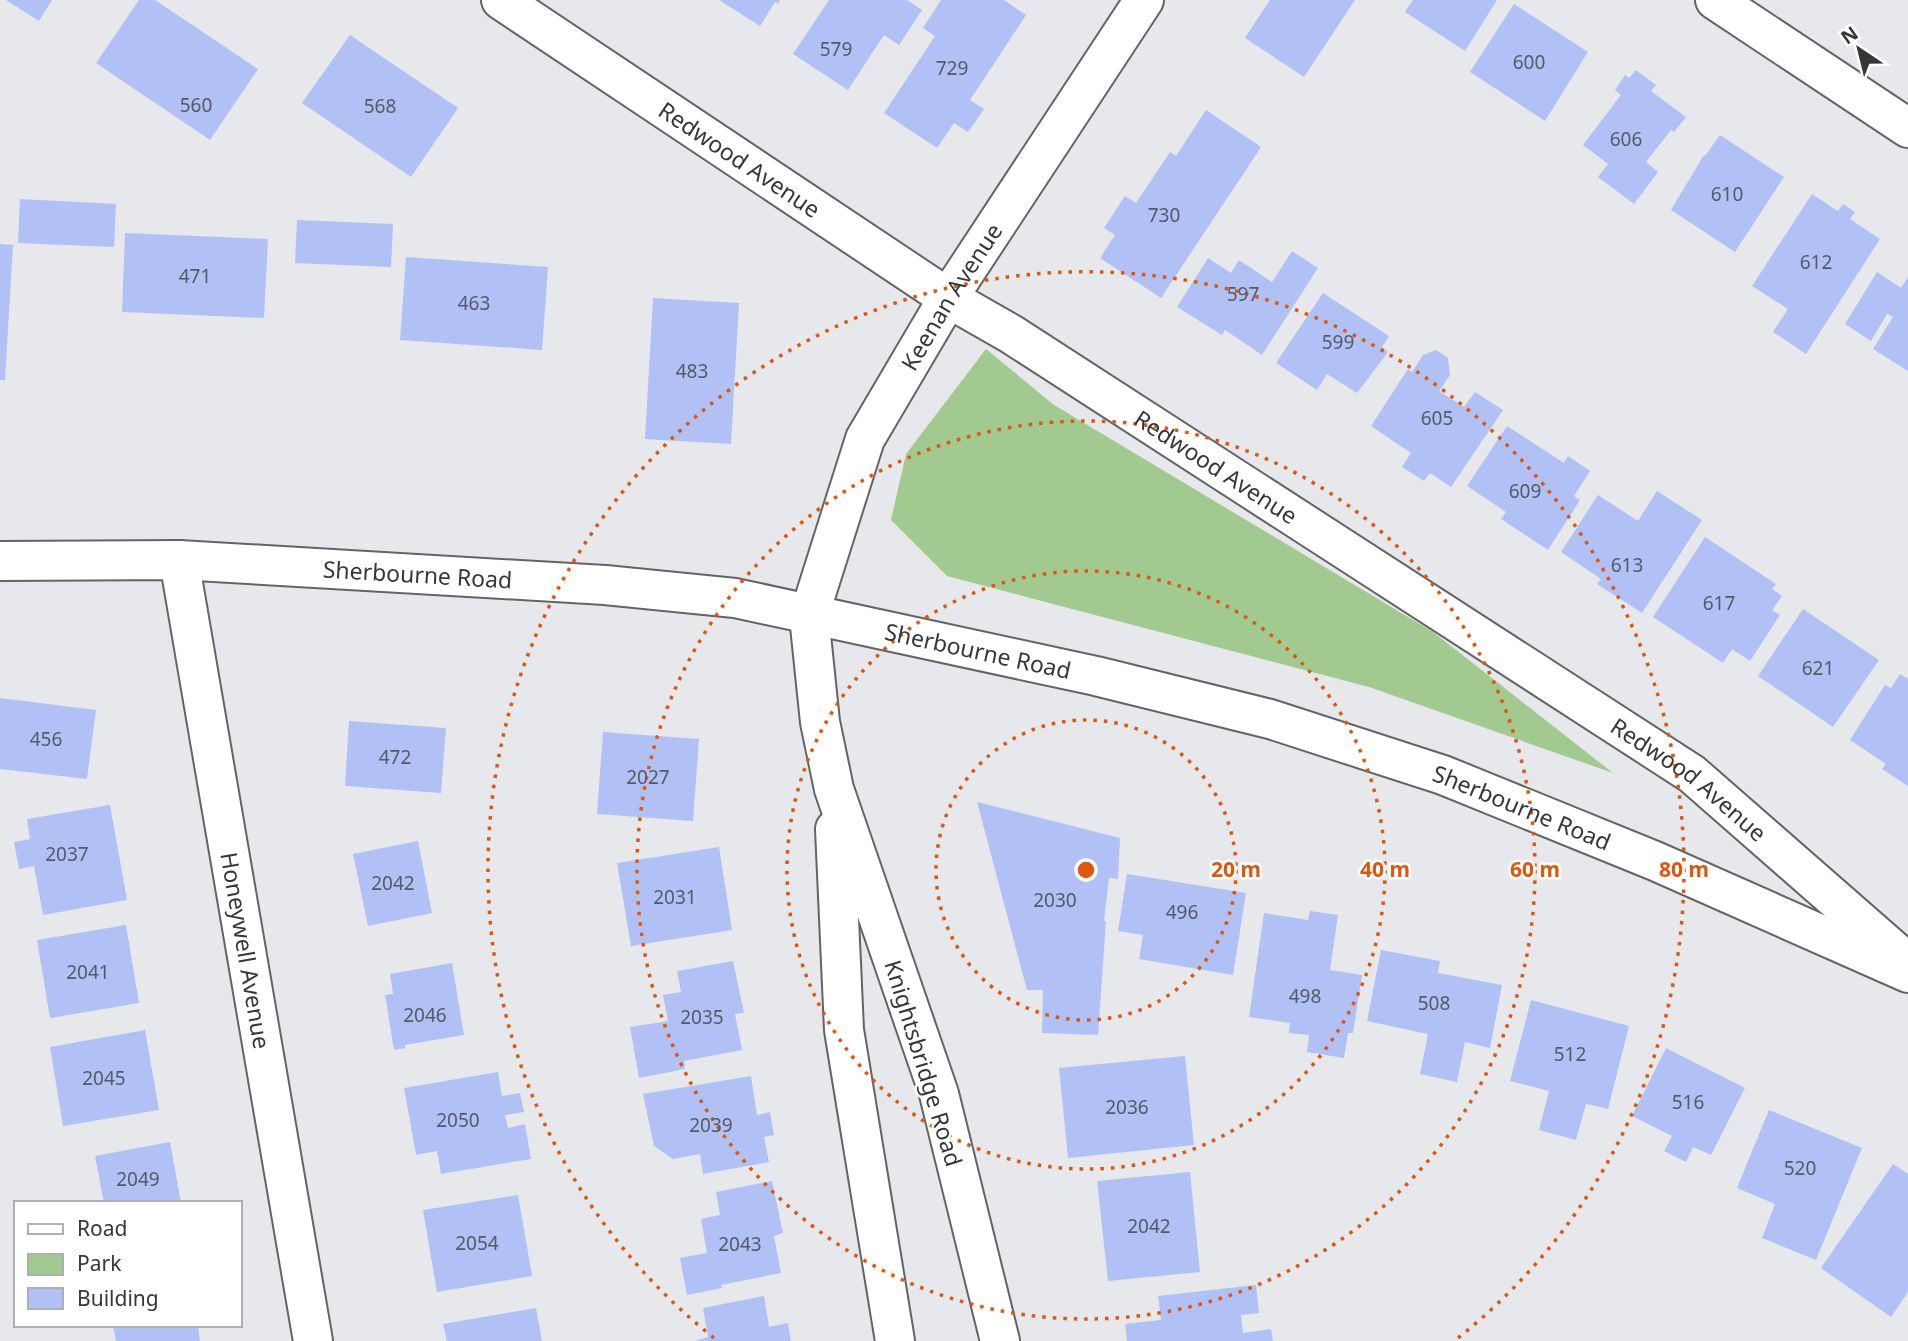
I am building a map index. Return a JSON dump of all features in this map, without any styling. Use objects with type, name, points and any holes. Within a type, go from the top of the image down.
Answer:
[{"type":"street","name":"Redwood Avenue","points":[[500,0],[948,298],[990,321],[1692,774],[1908,963]]},
{"type":"street","name":"Keenan Avenue","points":[[809,616],[864,439],[948,298],[1144,0]]},
{"type":"street","points":[[1716,0],[1908,128]]},
{"type":"street","name":"Sherbourne Road","points":[[0,561],[179,560],[605,585],[735,598],[1096,676],[1256,716],[1431,771],[1655,861],[1908,973]]},
{"type":"street","name":"Honeywell Avenue","points":[[179,560],[313,1341]]},
{"type":"street","name":"Knightsbridge Road","points":[[809,616],[820,722],[834,789],[939,1094],[1000,1341]]},
{"type":"street","name":"Knightsbridge Road","points":[[834,789],[844,1030],[895,1341]]},
{"type":"green space","points":[[986,349],[1054,405],[1433,632],[1613,773],[1369,687],[947,576],[891,520],[906,454]]},
{"type":"building","points":[[6,0],[52,0],[39,21]]},
{"type":"building","points":[[139,0],[155,0],[258,69],[210,140],[96,63]]},
{"type":"building","points":[[719,0],[780,0],[778,4],[775,2],[760,26]]},
{"type":"building","points":[[829,0],[907,0],[922,10],[899,45],[884,35],[848,90],[793,54]]},
{"type":"building","points":[[941,0],[1004,0],[1026,15],[970,100],[984,109],[968,132],[954,123],[937,148],[884,113],[935,36],[923,28]]},
{"type":"building","points":[[1270,0],[1355,0],[1304,77],[1245,38]]},
{"type":"building","points":[[1413,0],[1497,0],[1465,51],[1405,12]]},
{"type":"building","points":[[1514,4],[1588,52],[1545,121],[1470,72]]},
{"type":"building","points":[[350,35],[458,108],[411,177],[302,103]]},
{"type":"building","points":[[1636,70],[1656,85],[1651,91],[1686,117],[1674,132],[1671,130],[1646,162],[1658,172],[1634,204],[1598,177],[1608,164],[1583,145],[1621,95],[1615,90],[1625,75],[1629,78]]},
{"type":"building","points":[[1206,110],[1261,147],[1161,298],[1100,258],[1115,235],[1104,228],[1125,196],[1136,203],[1170,152],[1176,156]]},
{"type":"building","points":[[1720,135],[1784,177],[1735,252],[1671,210],[1704,155]]},
{"type":"building","points":[[1812,194],[1838,211],[1843,204],[1855,212],[1850,219],[1880,239],[1806,354],[1773,332],[1788,309],[1752,286]]},
{"type":"building","points":[[20,199],[116,204],[114,247],[18,243]]},
{"type":"building","points":[[297,220],[393,224],[391,267],[295,263]]},
{"type":"building","points":[[125,233],[268,239],[264,318],[122,312]]},
{"type":"building","points":[[0,244],[13,245],[5,380],[0,380]]},
{"type":"building","points":[[1292,251],[1318,268],[1262,355],[1225,330],[1222,335],[1177,307],[1208,258],[1231,273],[1239,260],[1272,282]]},
{"type":"building","points":[[406,257],[548,267],[542,350],[400,340]]},
{"type":"building","points":[[1877,272],[1901,288],[1908,277],[1908,371],[1873,349],[1893,317],[1887,314],[1871,341],[1845,324]]},
{"type":"building","points":[[1323,293],[1389,336],[1382,347],[1388,352],[1357,393],[1327,374],[1317,390],[1276,363]]},
{"type":"building","points":[[653,298],[739,303],[731,444],[645,439]]},
{"type":"building","points":[[1436,350],[1448,358],[1450,375],[1439,391],[1464,407],[1475,392],[1503,410],[1451,487],[1430,473],[1424,481],[1402,467],[1411,453],[1371,426],[1408,369],[1412,372],[1423,355]]},
{"type":"building","points":[[1507,426],[1564,463],[1568,456],[1590,471],[1574,496],[1580,500],[1548,550],[1501,519],[1506,512],[1467,486]]},
{"type":"building","points":[[1657,491],[1702,520],[1642,613],[1597,584],[1601,579],[1561,552],[1598,495],[1638,521]]},
{"type":"building","points":[[1705,537],[1776,584],[1772,589],[1782,596],[1772,610],[1780,615],[1750,661],[1732,649],[1723,663],[1653,617]]},
{"type":"building","points":[[1803,609],[1879,660],[1833,727],[1758,676]]},
{"type":"building","points":[[1900,674],[1908,679],[1908,786],[1882,769],[1886,764],[1850,740],[1885,685],[1891,688]]},
{"type":"building","points":[[0,698],[96,710],[87,779],[0,769]]},
{"type":"building","points":[[349,721],[446,728],[441,793],[345,786]]},
{"type":"building","points":[[603,732],[699,739],[693,821],[597,814]]},
{"type":"building","points":[[977,802],[1120,838],[1118,879],[1109,878],[1104,921],[1098,1035],[1042,1033],[1043,990],[1027,990]]},
{"type":"building","points":[[110,805],[127,900],[43,915],[34,866],[19,869],[14,842],[30,839],[27,819]]},
{"type":"building","points":[[418,841],[432,913],[368,926],[353,854]]},
{"type":"building","points":[[719,847],[732,930],[631,946],[617,863]]},
{"type":"building","points":[[1127,874],[1246,893],[1233,975],[1139,959],[1143,935],[1118,931]]},
{"type":"building","points":[[1310,911],[1338,915],[1330,970],[1362,975],[1353,1033],[1348,1033],[1344,1058],[1307,1052],[1309,1035],[1289,1033],[1290,1023],[1249,1017],[1264,913],[1308,920]]},
{"type":"building","points":[[126,925],[139,1003],[50,1018],[37,940]]},
{"type":"building","points":[[1381,950],[1440,961],[1438,973],[1502,985],[1490,1048],[1465,1042],[1457,1082],[1420,1074],[1428,1034],[1367,1021]]},
{"type":"building","points":[[733,961],[744,1013],[735,1014],[742,1050],[684,1061],[685,1069],[639,1078],[630,1027],[668,1021],[663,995],[681,992],[677,971]]},
{"type":"building","points":[[452,963],[464,1035],[405,1045],[405,1048],[394,1050],[385,995],[393,994],[390,974]]},
{"type":"building","points":[[1531,1000],[1629,1026],[1608,1109],[1586,1104],[1576,1140],[1539,1130],[1549,1091],[1510,1081]]},
{"type":"building","points":[[145,1030],[159,1110],[63,1126],[50,1047]]},
{"type":"building","points":[[1666,1048],[1745,1088],[1711,1155],[1693,1147],[1686,1162],[1664,1151],[1672,1136],[1632,1116]]},
{"type":"building","points":[[1185,1056],[1194,1145],[1068,1158],[1059,1068]]},
{"type":"building","points":[[498,1072],[502,1096],[520,1093],[524,1112],[505,1115],[508,1128],[525,1124],[531,1159],[441,1174],[437,1151],[416,1155],[404,1088]]},
{"type":"building","points":[[751,1076],[757,1115],[770,1112],[774,1135],[764,1137],[769,1162],[703,1174],[700,1154],[673,1159],[654,1146],[643,1094]]},
{"type":"building","points":[[1769,1110],[1862,1148],[1816,1260],[1762,1238],[1775,1204],[1737,1188]]},
{"type":"building","points":[[170,1142],[181,1201],[104,1201],[95,1156]]},
{"type":"building","points":[[1893,1164],[1908,1174],[1908,1292],[1891,1317],[1821,1268]]},
{"type":"building","points":[[1190,1172],[1200,1272],[1108,1281],[1097,1181]]},
{"type":"building","points":[[772,1181],[783,1233],[774,1236],[781,1273],[687,1295],[680,1258],[707,1253],[701,1219],[720,1215],[716,1192]]},
{"type":"building","points":[[518,1195],[532,1276],[437,1292],[423,1210]]},
{"type":"building","points":[[1256,1285],[1259,1313],[1241,1315],[1243,1333],[1271,1329],[1273,1341],[1127,1341],[1125,1324],[1161,1320],[1158,1296]]},
{"type":"building","points":[[764,1296],[769,1327],[788,1323],[791,1341],[695,1341],[708,1337],[703,1308]]},
{"type":"building","points":[[536,1308],[542,1341],[447,1341],[443,1324]]},
{"type":"building","points":[[113,1327],[198,1327],[200,1341],[116,1341]]}]
